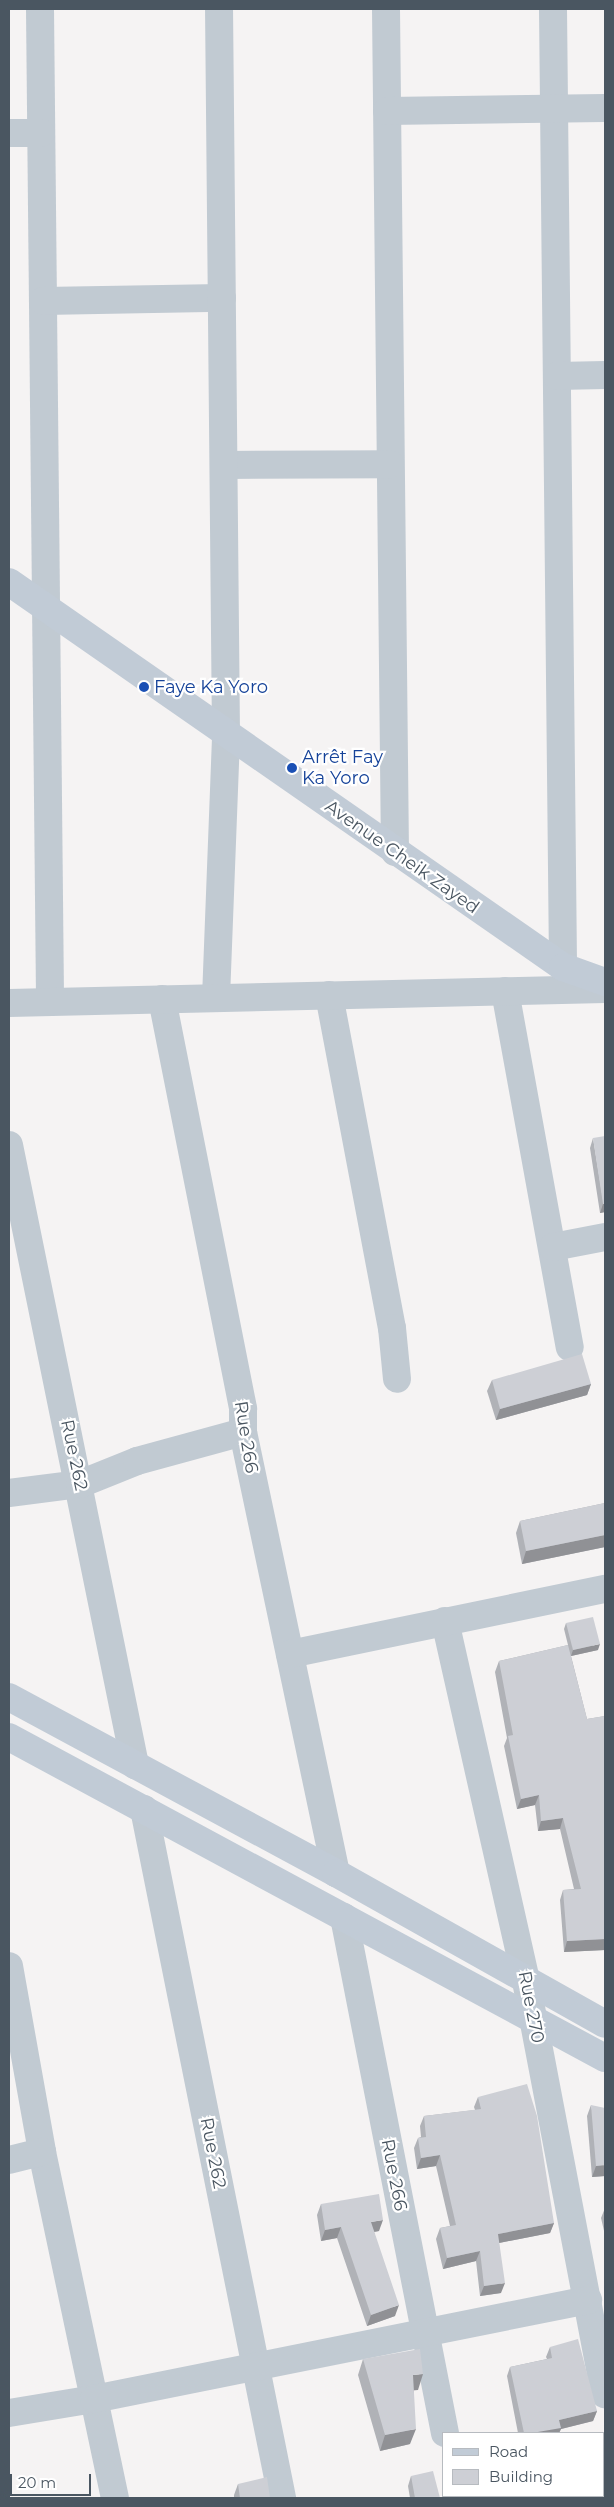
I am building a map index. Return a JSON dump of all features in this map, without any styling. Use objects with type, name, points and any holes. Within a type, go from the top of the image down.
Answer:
[{"type":"street","points":[[40,9],[50,1002]]},
{"type":"street","points":[[216,998],[226,735],[219,9]]},
{"type":"street","points":[[386,9],[395,852]]},
{"type":"street","points":[[553,9],[564,967]]},
{"type":"street","points":[[387,111],[605,108]]},
{"type":"street","points":[[9,133],[41,133]]},
{"type":"street","points":[[43,301],[222,298]]},
{"type":"street","points":[[557,376],[605,375]]},
{"type":"street","points":[[224,465],[390,464]]},
{"type":"street","name":"Avenue Cheik Zayed","points":[[9,582],[226,735],[564,967],[605,982]]},
{"type":"street","points":[[9,1003],[605,989]]},
{"type":"street","points":[[505,991],[570,1347]]},
{"type":"street","points":[[329,995],[392,1328],[397,1379]]},
{"type":"street","name":"Rue 266","points":[[162,999],[243,1409],[243,1432],[336,1873]]},
{"type":"street","name":"Rue 262","points":[[9,1145],[12,1180],[80,1484],[135,1765]]},
{"type":"street","points":[[553,1247],[605,1237]]},
{"type":"street","points":[[9,1494],[80,1484],[137,1461],[243,1432]]},
{"type":"street","points":[[290,1654],[605,1589]]},
{"type":"street","name":"Rue 270","points":[[445,1622],[534,2019],[605,2395]]},
{"type":"street","points":[[9,1697],[336,1873],[605,2024]]},
{"type":"street","points":[[9,1737],[144,1808],[605,2058]]},
{"type":"street","name":"Rue 262","points":[[144,1808],[282,2498]]},
{"type":"street","name":"Rue 266","points":[[344,1917],[445,2432]]},
{"type":"street","points":[[9,1966],[42,2152],[115,2498]]},
{"type":"street","points":[[9,2160],[42,2152]]},
{"type":"street","points":[[9,2413],[94,2399],[256,2364],[588,2300]]},
{"type":"building","points":[[605,1136],[605,1204],[603,1204],[593,1138]]},
{"type":"building","points":[[582,1354],[591,1384],[500,1409],[492,1380]]},
{"type":"building","points":[[605,1503],[605,1535],[526,1551],[520,1521]]},
{"type":"building","points":[[593,1617],[600,1644],[573,1650],[566,1623]]},
{"type":"building","points":[[568,1645],[587,1719],[605,1716],[605,1939],[567,1941],[563,1890],[581,1889],[563,1818],[541,1821],[539,1795],[521,1799],[508,1736],[513,1735],[499,1661]]},
{"type":"building","points":[[527,2084],[537,2116],[554,2223],[498,2234],[505,2283],[484,2286],[480,2251],[447,2258],[440,2228],[456,2225],[440,2155],[421,2158],[418,2138],[426,2137],[424,2116],[481,2109],[478,2097]]},
{"type":"building","points":[[591,2105],[605,2108],[605,2165],[596,2166]]},
{"type":"building","points":[[379,2194],[383,2220],[371,2222],[399,2305],[371,2315],[341,2227],[325,2230],[321,2204]]},
{"type":"building","points":[[578,2339],[597,2411],[559,2420],[561,2428],[524,2432],[510,2367],[552,2358],[550,2347]]},
{"type":"building","points":[[420,2349],[423,2374],[413,2375],[416,2429],[385,2435],[363,2359]]},
{"type":"building","points":[[433,2471],[440,2498],[415,2498],[411,2476]]},
{"type":"building","points":[[267,2477],[270,2498],[240,2498],[238,2484]]},
{"type":"building","points":[[604,2494],[605,2498],[585,2498],[604,2497]]},
{"type":"building","points":[[506,2497],[575,2498],[506,2498]]},
{"type":"place","name":"Faye Ka Yoro","points":[[144,687]]},
{"type":"place","name":"Arrêt Fay Ka Yoro","points":[[292,768]]}]
